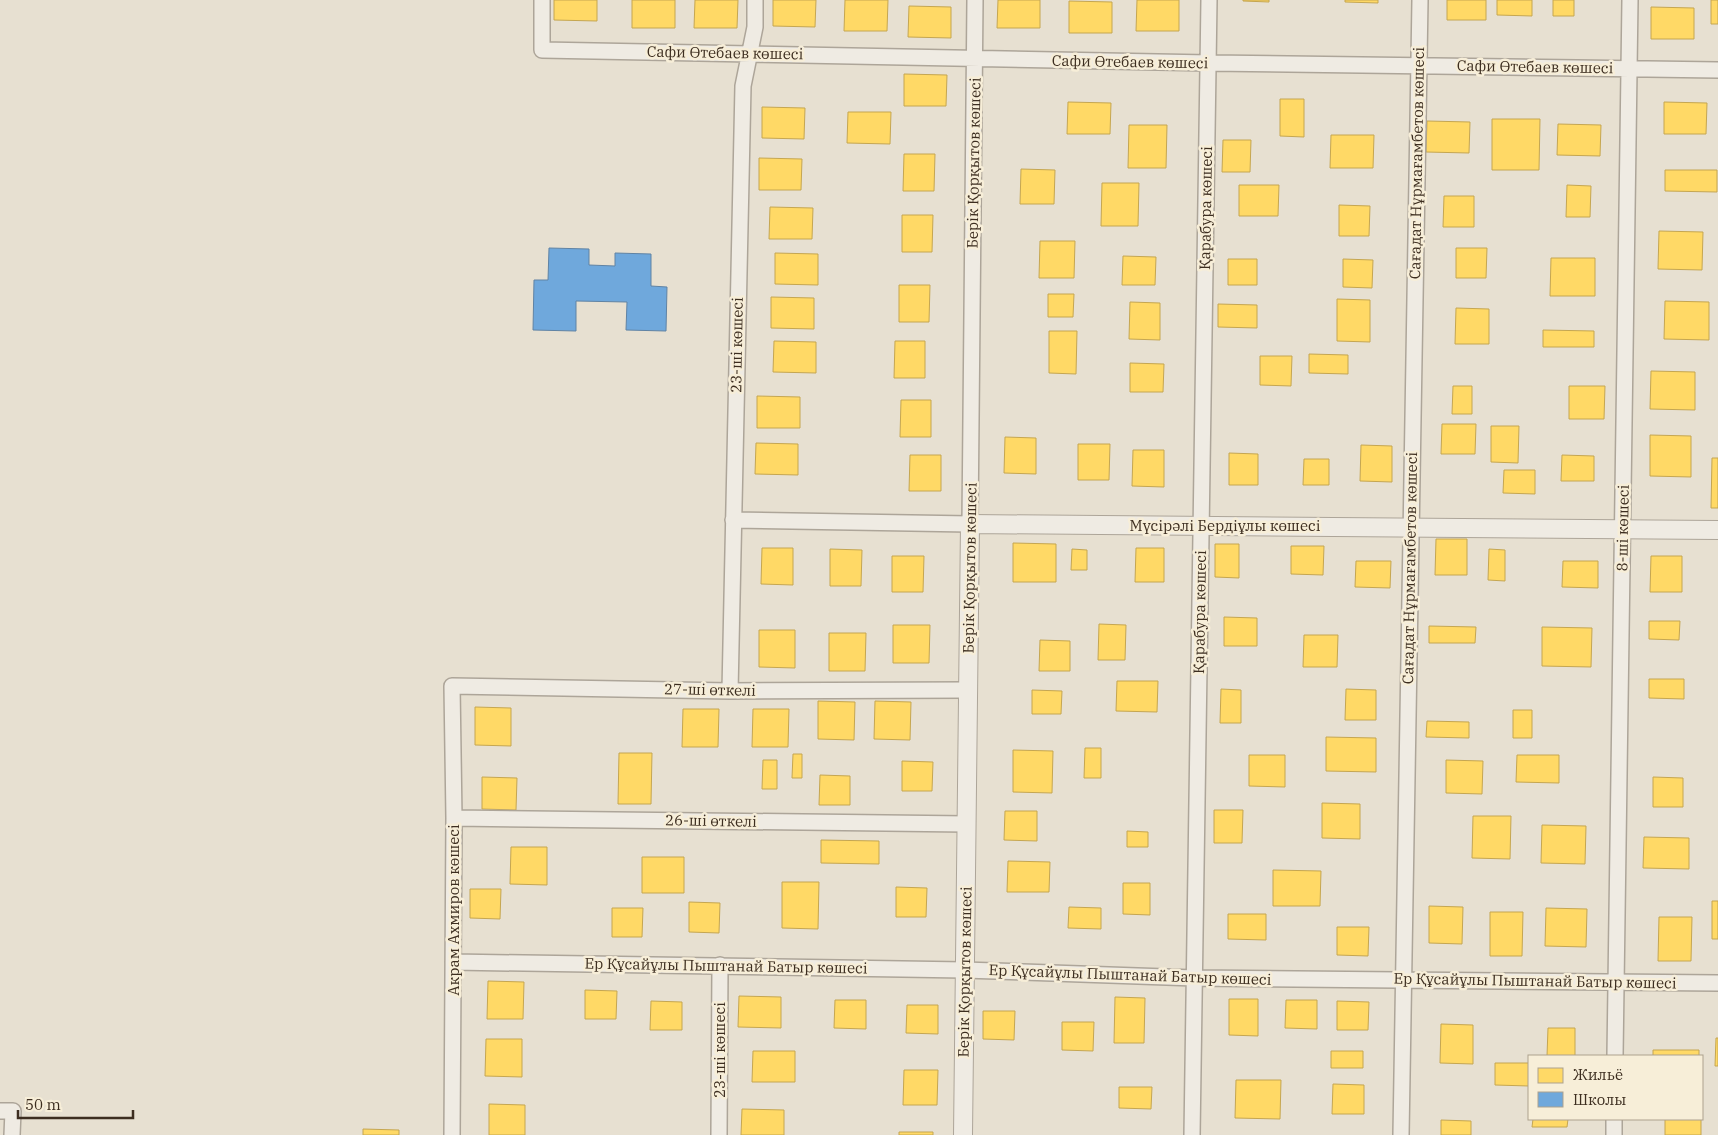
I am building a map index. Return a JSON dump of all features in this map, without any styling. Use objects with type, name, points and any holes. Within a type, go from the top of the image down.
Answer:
[{"type":"street","name":"Сафи Өтебаев көшесі","points":[[542,0],[542,50],[1208,63],[1718,70]]},
{"type":"street","name":"23-шi көшесi","points":[[730,691],[743,86],[755,27],[755,0]]},
{"type":"street","name":"Берік Қорқытов көшесі","points":[[963,1135],[975,0]]},
{"type":"street","name":"Қарабура көшесі","points":[[1192,1135],[1209,0]]},
{"type":"street","name":"Сағадат Нұрмағамбетов көшесі","points":[[1401,1135],[1420,0]]},
{"type":"street","name":"8-шi көшесi","points":[[1615,1055],[1630,0]]},
{"type":"street","name":"Мүсірәлі Бердіұлы көшесі","points":[[733,520],[970,524],[1718,530]]},
{"type":"street","name":"27-ші өткелі","points":[[452,686],[730,691],[968,690]]},
{"type":"street","name":"Акрам Ахмиров көшесі","points":[[452,686],[454,818],[452,1135]]},
{"type":"street","name":"26-ші өткелі","points":[[454,818],[967,824]]},
{"type":"street","name":"Ер Құсайұлы Пыштанай Батыр көшесі","points":[[453,962],[964,970],[1195,978],[1718,983]]},
{"type":"street","name":"23-шi көшесi","points":[[719,1135],[720,965]]},
{"type":"street","points":[[6,1111],[12,1135]]},
{"type":"street","points":[[1614,1120],[1614,1135]]},
{"type":"building: Жильё","points":[[554,0],[597,0],[597,21],[554,20]]},
{"type":"building: Жильё","points":[[632,0],[675,0],[675,28],[632,28]]},
{"type":"building: Жильё","points":[[695,0],[738,0],[737,28],[694,28]]},
{"type":"building: Жильё","points":[[773,0],[816,0],[815,27],[773,26]]},
{"type":"building: Жильё","points":[[845,0],[888,0],[887,31],[844,31]]},
{"type":"building: Жильё","points":[[998,0],[1040,0],[1040,28],[997,28]]},
{"type":"building: Жильё","points":[[1137,0],[1179,0],[1179,31],[1136,31]]},
{"type":"building: Жильё","points":[[1269,0],[1269,2],[1243,1]]},
{"type":"building: Жильё","points":[[1345,0],[1378,0],[1378,3],[1345,2]]},
{"type":"building: Жильё","points":[[1447,0],[1486,0],[1486,20],[1447,20]]},
{"type":"building: Жильё","points":[[1497,0],[1532,0],[1532,16],[1497,15]]},
{"type":"building: Жильё","points":[[1553,0],[1574,0],[1574,16],[1553,16]]},
{"type":"building: Жильё","points":[[1711,0],[1718,0],[1718,24],[1711,24]]},
{"type":"building: Жильё","points":[[1069,1],[1112,2],[1112,33],[1069,33]]},
{"type":"building: Жильё","points":[[909,6],[951,7],[951,38],[908,37]]},
{"type":"building: Жильё","points":[[1651,7],[1694,8],[1694,39],[1651,39]]},
{"type":"building: Жильё","points":[[904,74],[947,75],[946,106],[904,106]]},
{"type":"building: Жильё","points":[[1280,99],[1304,99],[1304,137],[1280,136]]},
{"type":"building: Жильё","points":[[1068,102],[1111,103],[1110,134],[1067,134]]},
{"type":"building: Жильё","points":[[1664,102],[1707,103],[1706,134],[1664,134]]},
{"type":"building: Жильё","points":[[762,107],[805,108],[804,139],[762,138]]},
{"type":"building: Жильё","points":[[848,112],[891,112],[890,144],[847,143]]},
{"type":"building: Жильё","points":[[1492,119],[1540,119],[1539,170],[1492,170]]},
{"type":"building: Жильё","points":[[1427,121],[1470,122],[1469,153],[1426,152]]},
{"type":"building: Жильё","points":[[1558,124],[1601,125],[1600,156],[1557,155]]},
{"type":"building: Жильё","points":[[1129,125],[1167,125],[1166,168],[1128,168]]},
{"type":"building: Жильё","points":[[1331,135],[1374,135],[1373,168],[1330,168]]},
{"type":"building: Жильё","points":[[1223,140],[1251,140],[1250,172],[1222,172]]},
{"type":"building: Жильё","points":[[904,154],[935,154],[934,191],[903,191]]},
{"type":"building: Жильё","points":[[759,158],[802,159],[801,190],[759,190]]},
{"type":"building: Жильё","points":[[1021,169],[1055,170],[1054,204],[1020,204]]},
{"type":"building: Жильё","points":[[1665,170],[1717,170],[1717,192],[1665,191]]},
{"type":"building: Жильё","points":[[1102,183],[1139,183],[1138,226],[1101,226]]},
{"type":"building: Жильё","points":[[1239,185],[1279,185],[1278,216],[1239,216]]},
{"type":"building: Жильё","points":[[1567,185],[1591,186],[1590,217],[1566,217]]},
{"type":"building: Жильё","points":[[1444,196],[1474,196],[1474,227],[1443,227]]},
{"type":"building: Жильё","points":[[1339,205],[1370,206],[1369,236],[1339,236]]},
{"type":"building: Жильё","points":[[770,207],[813,208],[812,239],[769,239]]},
{"type":"building: Жильё","points":[[902,215],[933,215],[932,252],[902,252]]},
{"type":"building: Жильё","points":[[1659,231],[1703,232],[1702,270],[1658,269]]},
{"type":"building: Жильё","points":[[1040,241],[1075,241],[1074,278],[1039,278]]},
{"type":"building: Жильё","points":[[1456,248],[1487,248],[1486,278],[1456,278]]},
{"type":"building: Жильё","points":[[775,253],[818,254],[818,285],[775,284]]},
{"type":"building: Жильё","points":[[1123,256],[1156,257],[1155,285],[1122,285]]},
{"type":"building: Жильё","points":[[1551,258],[1595,258],[1595,296],[1550,296]]},
{"type":"building: Жильё","points":[[1228,259],[1257,259],[1257,285],[1228,285]]},
{"type":"building: Жильё","points":[[1343,259],[1373,260],[1372,288],[1343,287]]},
{"type":"building: Жильё","points":[[899,285],[930,285],[929,322],[899,322]]},
{"type":"building: Жильё","points":[[1048,294],[1074,294],[1073,317],[1048,317]]},
{"type":"building: Жильё","points":[[771,297],[814,298],[814,329],[771,328]]},
{"type":"building: Жильё","points":[[1337,299],[1370,300],[1370,342],[1337,341]]},
{"type":"building: Жильё","points":[[1665,301],[1709,302],[1709,340],[1664,339]]},
{"type":"building: Жильё","points":[[1130,302],[1160,303],[1160,340],[1129,339]]},
{"type":"building: Жильё","points":[[1218,304],[1257,305],[1257,328],[1218,327]]},
{"type":"building: Жильё","points":[[1456,308],[1489,309],[1489,344],[1455,344]]},
{"type":"building: Жильё","points":[[1543,330],[1594,331],[1594,347],[1543,347]]},
{"type":"building: Жильё","points":[[1049,331],[1077,331],[1076,374],[1049,373]]},
{"type":"building: Жильё","points":[[774,341],[816,342],[816,373],[773,372]]},
{"type":"building: Жильё","points":[[895,341],[925,341],[925,378],[894,378]]},
{"type":"building: Жильё","points":[[1309,354],[1348,355],[1348,374],[1309,373]]},
{"type":"building: Жильё","points":[[1260,356],[1292,356],[1291,386],[1260,385]]},
{"type":"building: Жильё","points":[[1130,363],[1164,364],[1163,392],[1130,392]]},
{"type":"building: Жильё","points":[[1651,371],[1695,372],[1695,410],[1650,409]]},
{"type":"building: Жильё","points":[[1453,386],[1472,386],[1472,414],[1452,414]]},
{"type":"building: Жильё","points":[[1569,386],[1605,386],[1604,419],[1569,419]]},
{"type":"building: Жильё","points":[[757,396],[800,397],[800,428],[757,428]]},
{"type":"building: Жильё","points":[[901,400],[931,400],[931,437],[900,437]]},
{"type":"building: Жильё","points":[[1442,424],[1476,424],[1475,454],[1441,454]]},
{"type":"building: Жильё","points":[[1491,426],[1519,426],[1518,463],[1491,462]]},
{"type":"building: Жильё","points":[[1650,435],[1691,436],[1691,477],[1650,476]]},
{"type":"building: Жильё","points":[[1005,437],[1036,438],[1036,474],[1004,473]]},
{"type":"building: Жильё","points":[[756,443],[798,444],[798,475],[755,474]]},
{"type":"building: Жильё","points":[[1078,444],[1110,444],[1109,480],[1078,480]]},
{"type":"building: Жильё","points":[[1361,445],[1392,446],[1392,482],[1360,481]]},
{"type":"building: Жильё","points":[[1133,450],[1164,450],[1164,487],[1132,486]]},
{"type":"building: Жильё","points":[[1229,453],[1258,454],[1258,485],[1229,485]]},
{"type":"building: Жильё","points":[[910,455],[941,455],[941,491],[909,491]]},
{"type":"building: Жильё","points":[[1562,455],[1594,456],[1594,481],[1561,481]]},
{"type":"building: Жильё","points":[[1712,458],[1718,458],[1718,508],[1711,508]]},
{"type":"building: Жильё","points":[[1304,459],[1329,459],[1329,485],[1303,485]]},
{"type":"building: Жильё","points":[[1504,470],[1535,470],[1535,494],[1503,493]]},
{"type":"building: Жильё","points":[[1436,539],[1467,539],[1467,575],[1435,575]]},
{"type":"building: Жильё","points":[[1013,543],[1056,544],[1056,582],[1013,582]]},
{"type":"building: Жильё","points":[[1215,544],[1239,544],[1239,578],[1215,577]]},
{"type":"building: Жильё","points":[[1291,546],[1324,546],[1323,575],[1291,574]]},
{"type":"building: Жильё","points":[[762,548],[793,548],[793,585],[761,584]]},
{"type":"building: Жильё","points":[[1136,548],[1164,548],[1164,582],[1135,582]]},
{"type":"building: Жильё","points":[[830,549],[862,550],[861,586],[830,586]]},
{"type":"building: Жильё","points":[[1072,549],[1087,550],[1087,570],[1071,570]]},
{"type":"building: Жильё","points":[[1489,549],[1505,550],[1505,581],[1488,580]]},
{"type":"building: Жильё","points":[[892,556],[924,556],[923,592],[892,592]]},
{"type":"building: Жильё","points":[[1651,556],[1682,556],[1682,592],[1650,592]]},
{"type":"building: Жильё","points":[[1356,561],[1391,561],[1390,588],[1355,587]]},
{"type":"building: Жильё","points":[[1563,561],[1598,561],[1598,588],[1562,587]]},
{"type":"building: Жильё","points":[[1224,617],[1257,618],[1257,646],[1224,646]]},
{"type":"building: Жильё","points":[[1649,621],[1680,621],[1679,640],[1649,639]]},
{"type":"building: Жильё","points":[[1099,624],[1126,625],[1125,660],[1098,660]]},
{"type":"building: Жильё","points":[[893,625],[930,625],[929,663],[893,663]]},
{"type":"building: Жильё","points":[[1429,626],[1476,627],[1475,643],[1429,643]]},
{"type":"building: Жильё","points":[[1542,627],[1592,628],[1591,667],[1542,666]]},
{"type":"building: Жильё","points":[[759,630],[795,630],[795,668],[759,667]]},
{"type":"building: Жильё","points":[[829,633],[866,633],[865,671],[829,671]]},
{"type":"building: Жильё","points":[[1304,635],[1338,635],[1337,667],[1303,667]]},
{"type":"building: Жильё","points":[[1040,640],[1070,641],[1070,671],[1039,671]]},
{"type":"building: Жильё","points":[[1649,679],[1684,679],[1684,699],[1649,698]]},
{"type":"building: Жильё","points":[[1117,681],[1158,681],[1157,712],[1116,711]]},
{"type":"building: Жильё","points":[[1221,689],[1241,690],[1241,723],[1220,723]]},
{"type":"building: Жильё","points":[[1346,689],[1376,690],[1376,720],[1345,720]]},
{"type":"building: Жильё","points":[[1032,690],[1062,691],[1061,714],[1032,714]]},
{"type":"building: Жильё","points":[[818,701],[855,702],[854,740],[818,739]]},
{"type":"building: Жильё","points":[[875,701],[911,702],[910,740],[874,739]]},
{"type":"building: Жильё","points":[[475,707],[511,708],[511,746],[475,745]]},
{"type":"building: Жильё","points":[[683,709],[719,709],[718,747],[682,747]]},
{"type":"building: Жильё","points":[[753,709],[789,709],[788,747],[752,747]]},
{"type":"building: Жильё","points":[[1513,710],[1532,710],[1532,738],[1513,738]]},
{"type":"building: Жильё","points":[[1427,721],[1469,722],[1469,738],[1426,737]]},
{"type":"building: Жильё","points":[[1326,737],[1376,738],[1376,772],[1326,771]]},
{"type":"building: Жильё","points":[[1085,748],[1101,748],[1101,778],[1084,778]]},
{"type":"building: Жильё","points":[[1013,750],[1053,751],[1052,793],[1013,792]]},
{"type":"building: Жильё","points":[[619,753],[652,753],[651,804],[618,804]]},
{"type":"building: Жильё","points":[[793,754],[802,754],[802,778],[792,778]]},
{"type":"building: Жильё","points":[[1249,755],[1285,755],[1285,787],[1249,786]]},
{"type":"building: Жильё","points":[[1517,755],[1559,755],[1559,783],[1516,782]]},
{"type":"building: Жильё","points":[[763,760],[777,760],[777,789],[762,789]]},
{"type":"building: Жильё","points":[[1446,760],[1483,761],[1482,794],[1446,793]]},
{"type":"building: Жильё","points":[[902,761],[933,762],[932,791],[902,791]]},
{"type":"building: Жильё","points":[[820,775],[850,776],[850,805],[819,805]]},
{"type":"building: Жильё","points":[[482,777],[517,778],[516,810],[482,809]]},
{"type":"building: Жильё","points":[[1653,777],[1683,778],[1683,807],[1653,807]]},
{"type":"building: Жильё","points":[[1322,803],[1360,804],[1360,839],[1322,838]]},
{"type":"building: Жильё","points":[[1214,810],[1243,810],[1242,843],[1214,843]]},
{"type":"building: Жильё","points":[[1005,811],[1037,811],[1037,841],[1004,840]]},
{"type":"building: Жильё","points":[[1473,816],[1511,816],[1510,859],[1472,858]]},
{"type":"building: Жильё","points":[[1542,825],[1586,826],[1585,864],[1541,863]]},
{"type":"building: Жильё","points":[[1127,831],[1148,832],[1148,847],[1127,847]]},
{"type":"building: Жильё","points":[[1644,837],[1689,838],[1689,869],[1643,868]]},
{"type":"building: Жильё","points":[[821,840],[879,841],[879,864],[821,863]]},
{"type":"building: Жильё","points":[[511,847],[547,847],[547,885],[510,884]]},
{"type":"building: Жильё","points":[[642,857],[684,857],[684,893],[642,893]]},
{"type":"building: Жильё","points":[[1008,861],[1050,862],[1049,892],[1007,892]]},
{"type":"building: Жильё","points":[[1273,870],[1321,871],[1320,906],[1273,906]]},
{"type":"building: Жильё","points":[[782,882],[819,882],[818,929],[782,928]]},
{"type":"building: Жильё","points":[[1123,883],[1150,883],[1150,915],[1123,914]]},
{"type":"building: Жильё","points":[[896,887],[927,888],[926,917],[896,917]]},
{"type":"building: Жильё","points":[[470,889],[501,889],[500,919],[470,918]]},
{"type":"building: Жильё","points":[[1712,901],[1718,901],[1718,939],[1712,939]]},
{"type":"building: Жильё","points":[[689,902],[720,903],[719,933],[689,932]]},
{"type":"building: Жильё","points":[[1429,906],[1463,907],[1462,944],[1429,943]]},
{"type":"building: Жильё","points":[[1069,907],[1101,908],[1101,929],[1068,928]]},
{"type":"building: Жильё","points":[[612,908],[643,908],[642,937],[612,937]]},
{"type":"building: Жильё","points":[[1546,908],[1587,909],[1586,947],[1545,946]]},
{"type":"building: Жильё","points":[[1490,912],[1523,912],[1522,956],[1490,956]]},
{"type":"building: Жильё","points":[[1228,914],[1266,914],[1266,940],[1228,939]]},
{"type":"building: Жильё","points":[[1659,917],[1692,917],[1691,961],[1658,961]]},
{"type":"building: Жильё","points":[[1337,927],[1369,927],[1368,956],[1337,955]]},
{"type":"building: Жильё","points":[[488,981],[524,982],[523,1019],[487,1019]]},
{"type":"building: Жильё","points":[[585,990],[617,991],[616,1019],[585,1019]]},
{"type":"building: Жильё","points":[[739,996],[781,997],[781,1028],[738,1027]]},
{"type":"building: Жильё","points":[[1115,997],[1145,998],[1144,1043],[1114,1043]]},
{"type":"building: Жильё","points":[[1229,999],[1258,999],[1258,1036],[1229,1035]]},
{"type":"building: Жильё","points":[[835,1000],[866,1000],[866,1029],[834,1028]]},
{"type":"building: Жильё","points":[[1286,1000],[1317,1000],[1317,1029],[1285,1028]]},
{"type":"building: Жильё","points":[[651,1001],[682,1002],[682,1030],[650,1030]]},
{"type":"building: Жильё","points":[[1337,1001],[1369,1002],[1368,1030],[1337,1030]]},
{"type":"building: Жильё","points":[[907,1005],[938,1005],[938,1034],[906,1033]]},
{"type":"building: Жильё","points":[[983,1011],[1015,1011],[1014,1040],[983,1039]]},
{"type":"building: Жильё","points":[[1062,1022],[1094,1022],[1093,1051],[1062,1050]]},
{"type":"building: Жильё","points":[[1441,1024],[1473,1025],[1473,1064],[1440,1063]]},
{"type":"building: Жильё","points":[[1548,1028],[1575,1028],[1575,1055],[1547,1055]]},
{"type":"building: Жильё","points":[[1716,1038],[1718,1038],[1718,1066],[1715,1066]]},
{"type":"building: Жильё","points":[[486,1039],[522,1039],[522,1077],[485,1076]]},
{"type":"building: Жильё","points":[[1653,1050],[1699,1050],[1699,1055],[1653,1055]]},
{"type":"building: Жильё","points":[[753,1051],[795,1051],[795,1082],[752,1082]]},
{"type":"building: Жильё","points":[[1331,1051],[1363,1051],[1363,1068],[1331,1068]]},
{"type":"building: Жильё","points":[[1495,1063],[1528,1063],[1528,1086],[1495,1085]]},
{"type":"building: Жильё","points":[[904,1070],[938,1070],[937,1105],[903,1105]]},
{"type":"building: Жильё","points":[[1236,1080],[1281,1080],[1280,1119],[1235,1118]]},
{"type":"building: Жильё","points":[[1333,1084],[1364,1085],[1364,1114],[1332,1114]]},
{"type":"building: Жильё","points":[[1119,1087],[1152,1087],[1151,1109],[1119,1108]]},
{"type":"building: Жильё","points":[[489,1104],[525,1105],[525,1135],[489,1135]]},
{"type":"building: Жильё","points":[[742,1109],[784,1110],[784,1135],[741,1135]]},
{"type":"building: Жильё","points":[[1441,1120],[1471,1121],[1471,1135],[1441,1135]]},
{"type":"building: Жильё","points":[[1533,1120],[1568,1120],[1567,1127],[1532,1127]]},
{"type":"building: Жильё","points":[[1665,1120],[1701,1120],[1701,1135],[1665,1135]]},
{"type":"building: Жильё","points":[[363,1129],[399,1130],[399,1135],[363,1135]]},
{"type":"building: Жильё","points":[[899,1132],[933,1132],[933,1135],[899,1135]]},
{"type":"building: Школы","points":[[549,248],[589,249],[589,265],[615,266],[615,253],[651,254],[651,286],[667,287],[666,331],[626,330],[627,302],[576,301],[576,331],[533,330],[534,280],[548,280]]}]
